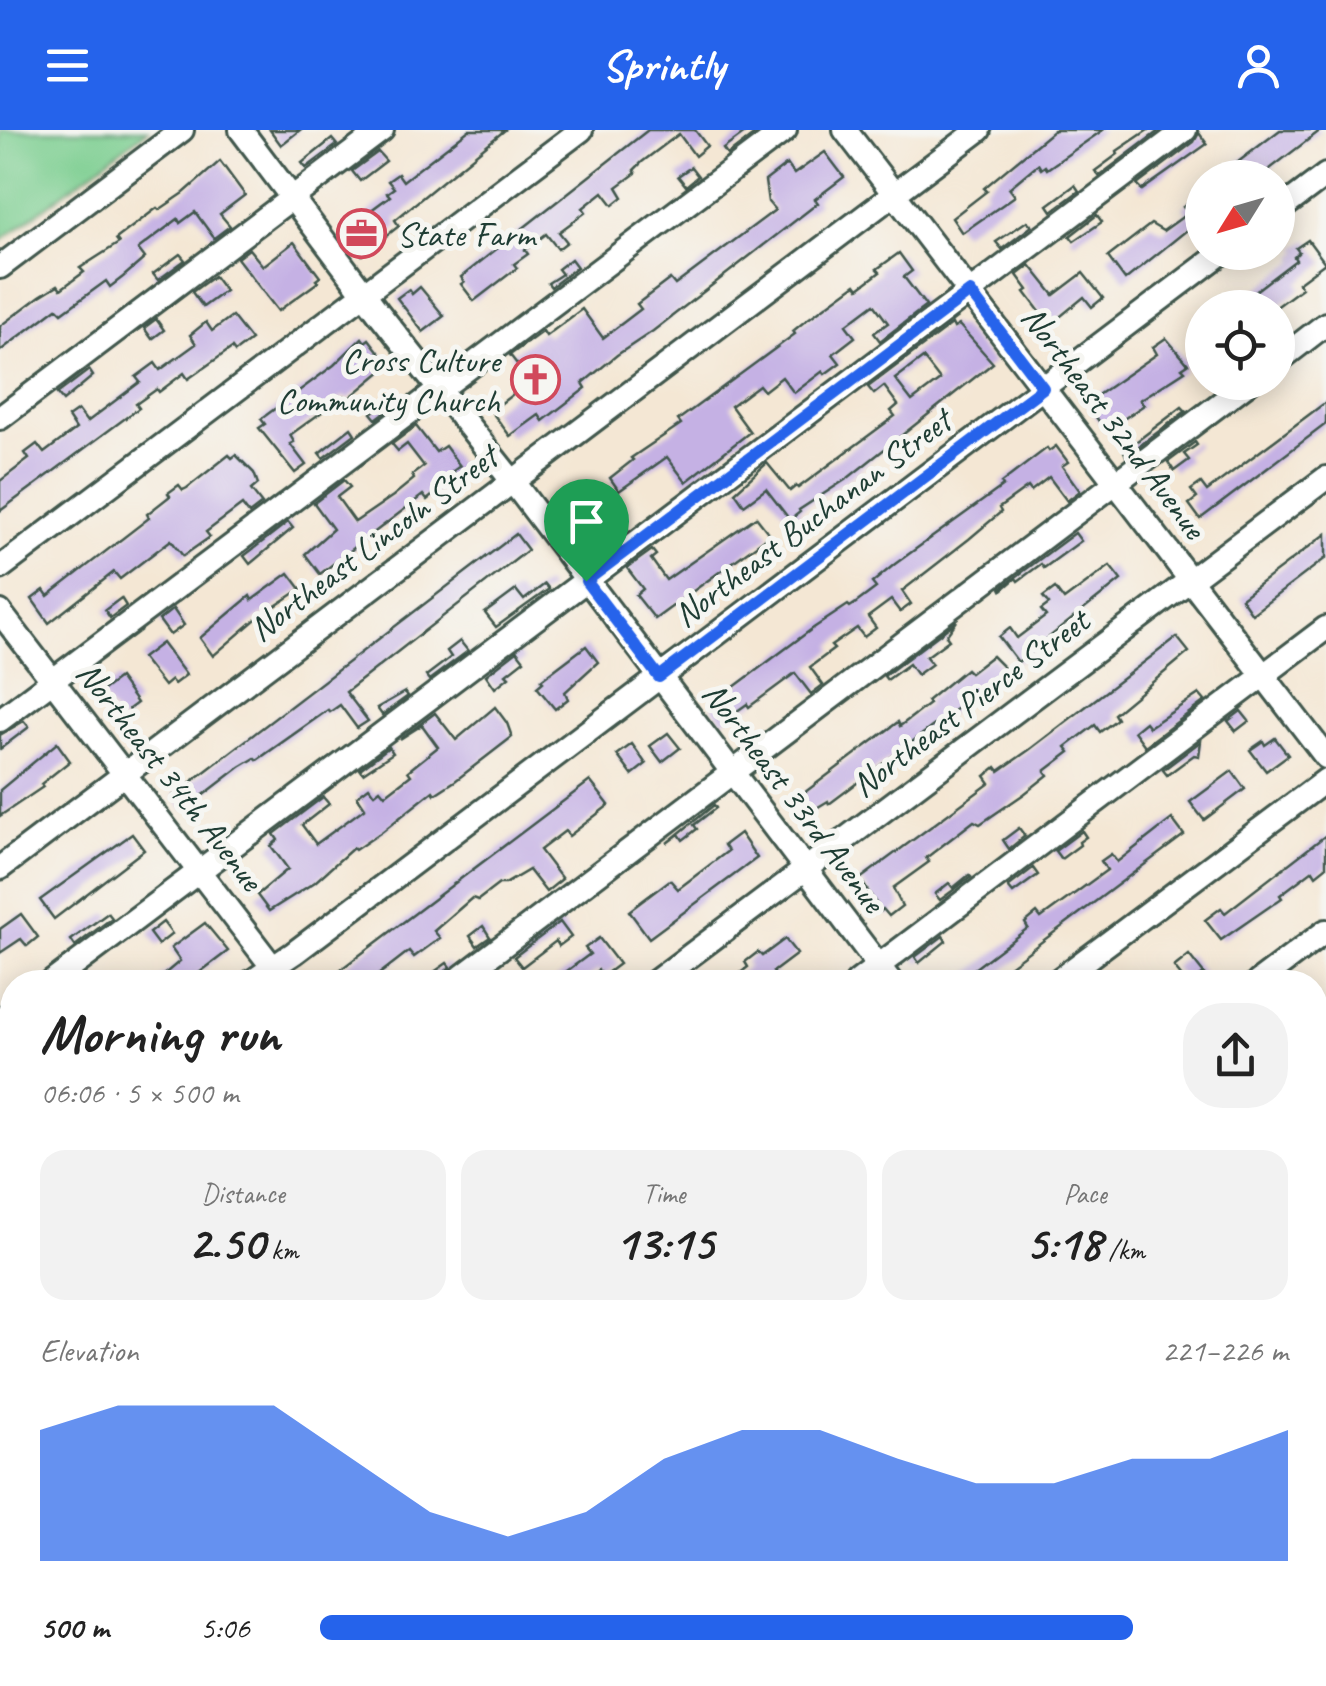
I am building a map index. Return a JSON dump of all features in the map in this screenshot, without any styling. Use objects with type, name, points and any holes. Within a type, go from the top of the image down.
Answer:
[{"type":"street","points":[[0,267],[182,130]]},
{"type":"street","name":"Northeast 33rd Avenue","points":[[241,130],[881,970]]},
{"type":"street","points":[[0,418],[382,130]]},
{"type":"street","points":[[0,568],[581,130]]},
{"type":"street","points":[[0,720],[785,130]]},
{"type":"street","name":"Northeast 32nd Avenue","points":[[845,130],[1326,757]]},
{"type":"street","name":"Northeast Lincoln Street","points":[[0,868],[979,130]]},
{"type":"street","points":[[68,970],[1185,130]]},
{"type":"street","points":[[1295,199],[1326,175]]},
{"type":"street","name":"Northeast Buchanan Street","points":[[283,970],[310,942],[1199,270]]},
{"type":"street","points":[[1295,347],[1326,324]]},
{"type":"street","points":[[471,970],[1225,400]]},
{"type":"street","name":"Northeast Pierce Street","points":[[671,970],[1326,478]]},
{"type":"street","name":"Northeast 34th Avenue","points":[[0,612],[274,970]]},
{"type":"street","points":[[891,970],[1326,628]]},
{"type":"street","points":[[1072,970],[1326,780]]},
{"type":"street","points":[[1274,970],[1326,931]]},
{"type":"green space","points":[[0,130],[148,130],[0,241]]},
{"type":"building","points":[[270,130],[300,130],[281,145]]},
{"type":"building","points":[[469,130],[505,130],[395,220],[399,226],[362,255],[342,228],[390,196],[387,193],[394,188],[388,181],[398,174],[403,181]]},
{"type":"building","points":[[648,130],[695,130],[707,146],[695,156],[679,134],[617,187],[623,197],[613,205],[603,192],[583,208],[586,212],[559,232],[567,242],[558,249],[546,234],[525,250],[528,254],[514,264],[517,268],[474,301],[461,284],[461,277]]},
{"type":"building","points":[[749,130],[760,130],[727,155],[723,149]]},
{"type":"building","points":[[1054,130],[1103,130],[1047,169],[1038,164],[1009,188],[1015,196],[962,233],[952,218]]},
{"type":"building","points":[[1148,130],[1160,130],[1099,176],[1095,171]]},
{"type":"building","points":[[1280,130],[1321,130],[1282,160],[1241,160]]},
{"type":"building","points":[[1199,133],[1207,144],[1142,190],[1137,185],[1194,142]]},
{"type":"building","points":[[332,139],[337,145],[306,168],[302,163]]},
{"type":"building","points":[[378,152],[386,161],[360,181],[352,171]]},
{"type":"building","points":[[825,152],[844,177],[815,199],[818,203],[617,355],[583,383],[586,388],[543,421],[539,415],[510,436],[491,411],[530,381],[510,355],[543,331],[546,336],[582,309],[603,338],[641,309],[637,304],[670,279],[675,285],[775,210],[768,202],[765,181],[787,164],[794,174]]},
{"type":"building","points":[[220,161],[245,195],[220,214],[230,226],[214,238],[195,212],[180,223],[178,219],[138,249],[145,258],[110,287],[106,281],[62,313],[57,308],[0,351],[0,326],[40,296],[58,285],[61,289],[84,272],[80,268],[119,243],[116,239],[184,193]]},
{"type":"building","points":[[691,167],[698,176],[686,186],[678,176]]},
{"type":"building","points":[[1075,185],[1079,191],[1052,211],[1048,205]]},
{"type":"building","points":[[1097,215],[1102,222],[1074,241],[1070,236]]},
{"type":"building","points":[[1185,215],[1185,232],[1125,280],[1108,257],[1151,224],[1163,231]]},
{"type":"building","points":[[1027,221],[1032,226],[1002,249],[996,242]]},
{"type":"building","points":[[1308,240],[1325,263],[1298,283],[1302,288],[1295,293],[1295,290],[1257,290],[1283,270],[1295,270],[1295,256],[1299,252],[1296,248]]},
{"type":"building","points":[[294,242],[320,277],[278,311],[237,258],[249,249],[263,266]]},
{"type":"building","points":[[899,253],[912,271],[904,277],[926,306],[880,341],[874,333],[888,323],[874,304],[846,325],[855,337],[833,354],[840,363],[825,374],[823,371],[794,393],[782,377],[764,391],[759,385],[731,406],[750,432],[686,482],[667,457],[619,491],[610,478],[631,458],[681,424],[678,420],[795,334],[793,331],[804,322],[856,284],[859,288],[880,272],[877,269]]},
{"type":"building","points":[[180,254],[185,260],[158,280],[153,274]]},
{"type":"building","points":[[571,259],[577,267],[551,287],[548,283],[562,274],[558,269]]},
{"type":"building","points":[[1030,265],[1054,295],[1083,273],[1103,298],[1092,307],[1084,297],[1050,325],[1017,275]]},
{"type":"building","points":[[214,276],[225,291],[203,307],[192,292]]},
{"type":"building","points":[[420,287],[444,316],[423,332],[397,298]]},
{"type":"building","points":[[232,316],[251,340],[235,352],[232,348],[188,379],[184,373],[159,392],[157,389],[136,404],[139,408],[0,511],[0,481],[29,459],[25,453],[37,444],[44,453],[76,429],[68,417],[78,410],[87,422],[140,382],[136,377],[155,363],[160,370],[196,344],[190,335],[206,322],[212,331]]},
{"type":"building","points":[[156,319],[164,330],[152,339],[144,328]]},
{"type":"building","points":[[952,324],[954,328],[959,325],[993,363],[790,520],[766,489],[744,505],[735,492],[767,463],[790,491],[895,416],[891,411],[898,405],[884,386],[874,394],[868,387]],"holes":[[[923,358],[940,380],[912,401],[895,379]]]},
{"type":"building","points":[[362,338],[365,342],[369,339],[389,365],[347,400],[344,396],[290,435],[294,442],[290,444],[306,465],[295,473],[259,428],[265,424],[261,419],[334,365]]},
{"type":"building","points":[[1166,338],[1185,360],[1185,371],[1140,400],[1144,405],[1106,431],[1086,403],[1157,354],[1153,347]]},
{"type":"building","points":[[89,370],[93,376],[63,401],[57,394]]},
{"type":"building","points":[[399,395],[402,399],[376,419],[371,413]]},
{"type":"building","points":[[1326,402],[1326,424],[1200,519],[1189,504],[1197,498],[1191,490],[1201,483],[1207,491]]},
{"type":"building","points":[[1182,407],[1186,411],[1126,456],[1124,451]]},
{"type":"building","points":[[416,426],[436,452],[445,446],[460,466],[453,471],[457,476],[427,500],[423,495],[320,574],[305,554],[333,529],[314,503],[344,480],[350,487],[337,497],[355,522],[393,496],[424,466],[407,444],[398,451],[392,444]]},
{"type":"building","points":[[351,428],[355,434],[323,458],[319,453]]},
{"type":"building","points":[[1195,442],[1197,445],[1184,454],[1189,460],[1174,471],[1168,462]]},
{"type":"building","points":[[1056,446],[1068,462],[1062,466],[1080,491],[1067,501],[1049,477],[1031,491],[1028,487],[902,591],[911,604],[900,612],[891,600],[868,617],[876,628],[864,637],[857,628],[831,646],[834,649],[810,667],[823,685],[811,694],[795,673],[723,721],[712,707],[718,699],[812,629],[856,603],[876,588],[872,583],[895,564],[1003,486],[1001,483],[1047,448],[1049,451]]},
{"type":"building","points":[[229,455],[236,455],[254,473],[258,484],[251,490],[262,504],[249,514],[242,505],[206,532],[210,537],[183,556],[171,540],[120,579],[114,572],[49,623],[32,599],[44,590],[48,596],[149,518],[147,514],[170,496],[168,493],[179,485],[183,490],[187,488]]},
{"type":"building","points":[[582,500],[594,516],[577,528],[565,512]]},
{"type":"building","points":[[756,517],[770,535],[655,619],[636,595],[643,589],[627,568],[652,550],[656,555],[651,559],[666,580]]},
{"type":"building","points":[[288,522],[293,528],[250,564],[244,556]]},
{"type":"building","points":[[1075,533],[1081,541],[1044,568],[1041,564],[1002,590],[1001,588]]},
{"type":"building","points":[[516,534],[528,550],[346,692],[368,721],[357,728],[340,705],[328,710],[257,760],[240,767],[184,810],[173,796]]},
{"type":"building","points":[[1326,534],[1326,558],[1252,614],[1241,598]]},
{"type":"building","points":[[1110,566],[1121,580],[1018,662],[999,637],[1010,628],[1017,638],[1046,616],[1041,610],[1049,604],[1043,597],[1055,588],[1064,600]]},
{"type":"building","points":[[289,573],[301,589],[256,619],[213,656],[200,638],[250,596],[252,600]]},
{"type":"building","points":[[545,584],[549,589],[496,627],[485,613],[516,590],[524,600]]},
{"type":"building","points":[[121,598],[126,606],[110,618],[105,610]]},
{"type":"building","points":[[173,609],[184,625],[170,635],[159,620]]},
{"type":"building","points":[[957,621],[946,636],[949,640],[926,657],[932,664],[917,675],[909,664],[887,680],[884,676]]},
{"type":"building","points":[[1177,637],[1189,652],[1114,714],[1117,719],[1100,732],[1095,725],[1066,747],[1070,752],[1024,794],[980,824],[974,821],[926,858],[929,862],[893,888],[902,906],[889,916],[881,911],[860,879],[990,783],[985,776],[996,767],[999,771],[1029,750]]},
{"type":"building","points":[[460,641],[468,651],[429,680],[426,676],[451,657],[447,651]]},
{"type":"building","points":[[162,643],[186,675],[164,686],[142,658]]},
{"type":"building","points":[[586,646],[598,662],[565,692],[568,699],[555,709],[537,687]]},
{"type":"building","points":[[517,651],[524,660],[495,688],[486,675]]},
{"type":"building","points":[[992,656],[1006,670],[1004,673],[829,804],[828,801],[798,819],[788,805],[898,722],[900,726],[929,704],[927,701],[966,669],[970,673]]},
{"type":"building","points":[[119,678],[137,703],[129,709],[133,714],[121,722],[99,693]]},
{"type":"building","points":[[405,692],[408,696],[382,715],[377,708]]},
{"type":"building","points":[[1199,694],[1205,701],[1145,746],[1134,731],[1145,722],[1149,727]]},
{"type":"building","points":[[495,707],[512,737],[455,781],[435,794],[433,791],[383,831],[353,848],[315,882],[269,911],[257,895],[288,869],[271,846],[278,840],[274,834],[323,797],[329,804],[302,825],[316,844],[365,808],[357,796],[369,787],[374,794],[380,789],[385,795],[438,747],[422,725],[400,739],[435,713],[456,740]]},
{"type":"building","points":[[1241,711],[1249,721],[1236,731],[1228,721]]},
{"type":"building","points":[[24,721],[29,727],[0,749],[0,735]]},
{"type":"building","points":[[668,733],[680,748],[662,762],[650,746]]},
{"type":"building","points":[[1275,738],[1288,755],[1266,771],[1250,750]]},
{"type":"building","points":[[1201,741],[1199,756],[1194,755],[1167,775],[1163,770]]},
{"type":"building","points":[[57,743],[70,761],[41,784],[43,787],[0,816],[0,790]]},
{"type":"building","points":[[632,744],[646,764],[632,775],[617,755]]},
{"type":"building","points":[[389,747],[393,753],[363,773],[360,769]]},
{"type":"building","points":[[1232,771],[1245,789],[1204,820],[1190,802]]},
{"type":"building","points":[[590,781],[609,805],[569,836],[565,831],[540,850],[562,879],[546,892],[529,870],[499,884],[478,900],[472,898],[434,931],[440,938],[414,957],[409,951],[384,970],[340,970]]},
{"type":"building","points":[[714,805],[716,808],[694,825],[697,829],[683,840],[679,834],[667,843]]},
{"type":"building","points":[[1172,819],[1184,835],[1004,970],[973,970],[1028,928],[1025,923],[1037,913],[1041,918],[1107,870],[1101,861],[1111,854],[1117,862]]},
{"type":"building","points":[[1019,828],[1025,836],[1009,849],[1003,840]]},
{"type":"building","points":[[1082,831],[1086,837],[1080,845],[1061,859],[1055,851]]},
{"type":"building","points":[[740,833],[757,858],[649,938],[629,911],[670,880],[678,889],[728,851],[724,845]]},
{"type":"building","points":[[132,834],[144,850],[54,919],[40,900]]},
{"type":"building","points":[[1326,835],[1326,867],[1316,875],[1313,870],[1280,895],[1282,898],[1221,940],[1205,920],[1221,908],[1225,913]]},
{"type":"building","points":[[1033,868],[1038,875],[1013,893],[1008,887]]},
{"type":"building","points":[[969,875],[940,900],[935,894],[949,883],[953,888]]},
{"type":"building","points":[[108,913],[112,918],[75,946],[71,940]]},
{"type":"building","points":[[21,914],[38,937],[27,946],[21,939],[0,953],[0,929]]},
{"type":"building","points":[[163,922],[172,934],[158,945],[149,933]]},
{"type":"building","points":[[560,922],[571,937],[559,946],[556,941],[522,967],[514,957]]},
{"type":"building","points":[[205,923],[228,951],[203,970],[169,970],[180,961],[171,948]]},
{"type":"building","points":[[483,926],[490,937],[477,946],[470,936]]},
{"type":"building","points":[[943,936],[946,941],[919,963],[915,957]]},
{"type":"building","points":[[599,938],[619,964],[611,970],[568,970],[590,954],[585,948]]},
{"type":"building","points":[[785,939],[797,954],[776,970],[744,970],[748,967],[745,962],[758,952],[762,956]]},
{"type":"building","points":[[1189,955],[1201,970],[1176,970],[1174,967]]},
{"type":"place","name":"State Farm","points":[[362,234]]},
{"type":"place","name":"Cross Culture Community Church","points":[[535,380]]},
{"type":"route","points":[[970,292],[1043,388],[659,677],[586,581],[970,292]]}]
